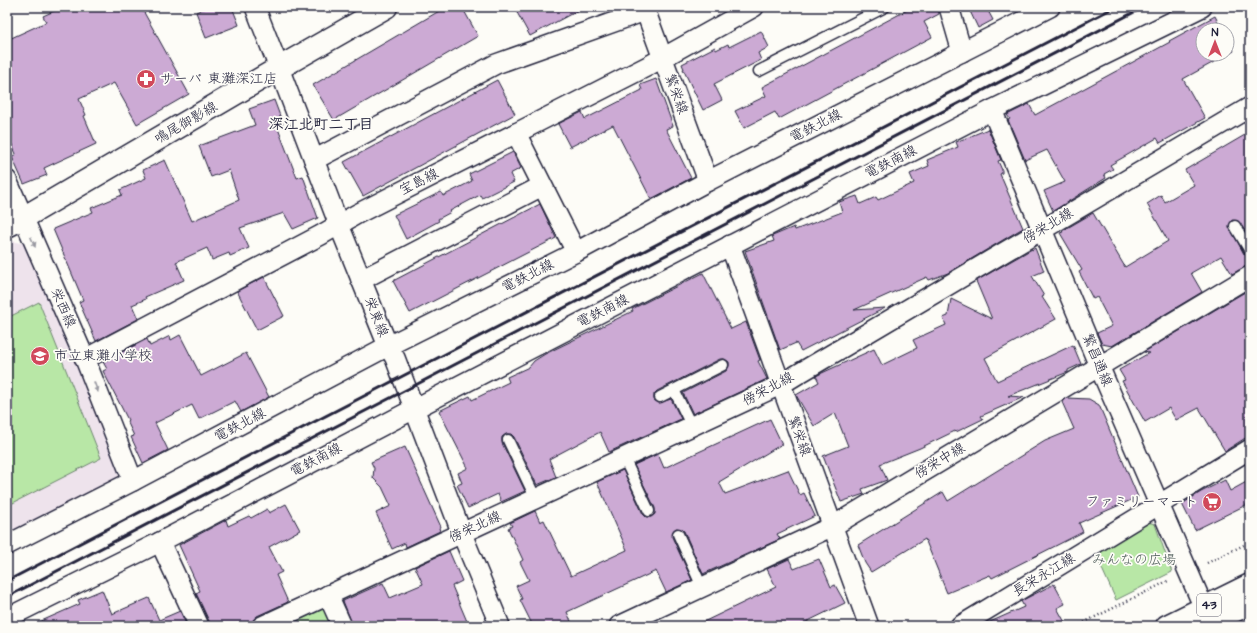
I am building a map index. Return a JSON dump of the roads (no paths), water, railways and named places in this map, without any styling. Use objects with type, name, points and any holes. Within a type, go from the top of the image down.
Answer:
[{"type":"main road","name":"鳴尾御影線","points":[[15,222],[386,7]]},
{"type":"main road","name":"43","points":[[1167,626],[1204,617],[1250,585]]},
{"type":"main road","points":[[1204,617],[1250,603]]},
{"type":"street","name":"栄東線","points":[[255,7],[280,68],[339,225],[388,346],[395,358],[462,534],[500,626]]},
{"type":"street","name":"宝島線","points":[[85,359],[339,225],[357,214],[663,57],[754,7]]},
{"type":"street","points":[[949,7],[962,52]]},
{"type":"street","name":"電鉄北線","points":[[7,545],[133,481],[388,346],[576,252],[708,181],[1050,7]]},
{"type":"street","name":"電鉄南線","points":[[7,618],[160,542],[992,110],[1202,7]]},
{"type":"street","name":"繁栄線","points":[[645,9],[708,181]]},
{"type":"street","points":[[314,160],[496,64],[645,9]]},
{"type":"street","name":"傍栄北線","points":[[262,626],[780,386],[804,370],[1250,107]]},
{"type":"street","name":"繁昌通線","points":[[992,110],[1041,230],[1159,505],[1204,617]]},
{"type":"street","points":[[516,133],[576,252]]},
{"type":"street","name":"栄西線","points":[[7,180],[15,222],[85,359],[133,481]]},
{"type":"street","points":[[361,280],[542,186]]},
{"type":"street","name":"繁栄線","points":[[730,245],[780,386],[869,626]]},
{"type":"street","name":"傍栄中線","points":[[619,626],[833,526],[1250,276]]},
{"type":"street","name":"長栄永江線","points":[[960,626],[1250,449]]},
{"type":"street","points":[[160,542],[199,626]]},
{"type":"street","points":[[328,595],[342,626]]},
{"type":"lane","points":[[759,70],[885,7]]},
{"type":"lane","points":[[1235,226],[1250,251]]},
{"type":"lane","points":[[660,397],[722,364]]},
{"type":"lane","points":[[674,390],[692,427]]},
{"type":"lane","points":[[508,440],[536,499]]},
{"type":"lane","points":[[624,458],[649,511]]},
{"type":"lane","points":[[678,534],[702,587]]},
{"type":"railway","points":[[7,581],[1115,7]]},
{"type":"railway","points":[[7,597],[1144,7]]},
{"type":"place","name":"サーバ 東灘深江店","points":[[146,79]]},
{"type":"place","name":"市立東灘小学校","points":[[40,356]]},
{"type":"place","name":"ファミリーマート","points":[[1212,502]]},
{"type":"district","name":"深江北町二丁目","points":[[321,124]]},
{"type":"park label","name":"みんなの広場","points":[[1134,560]]}]
